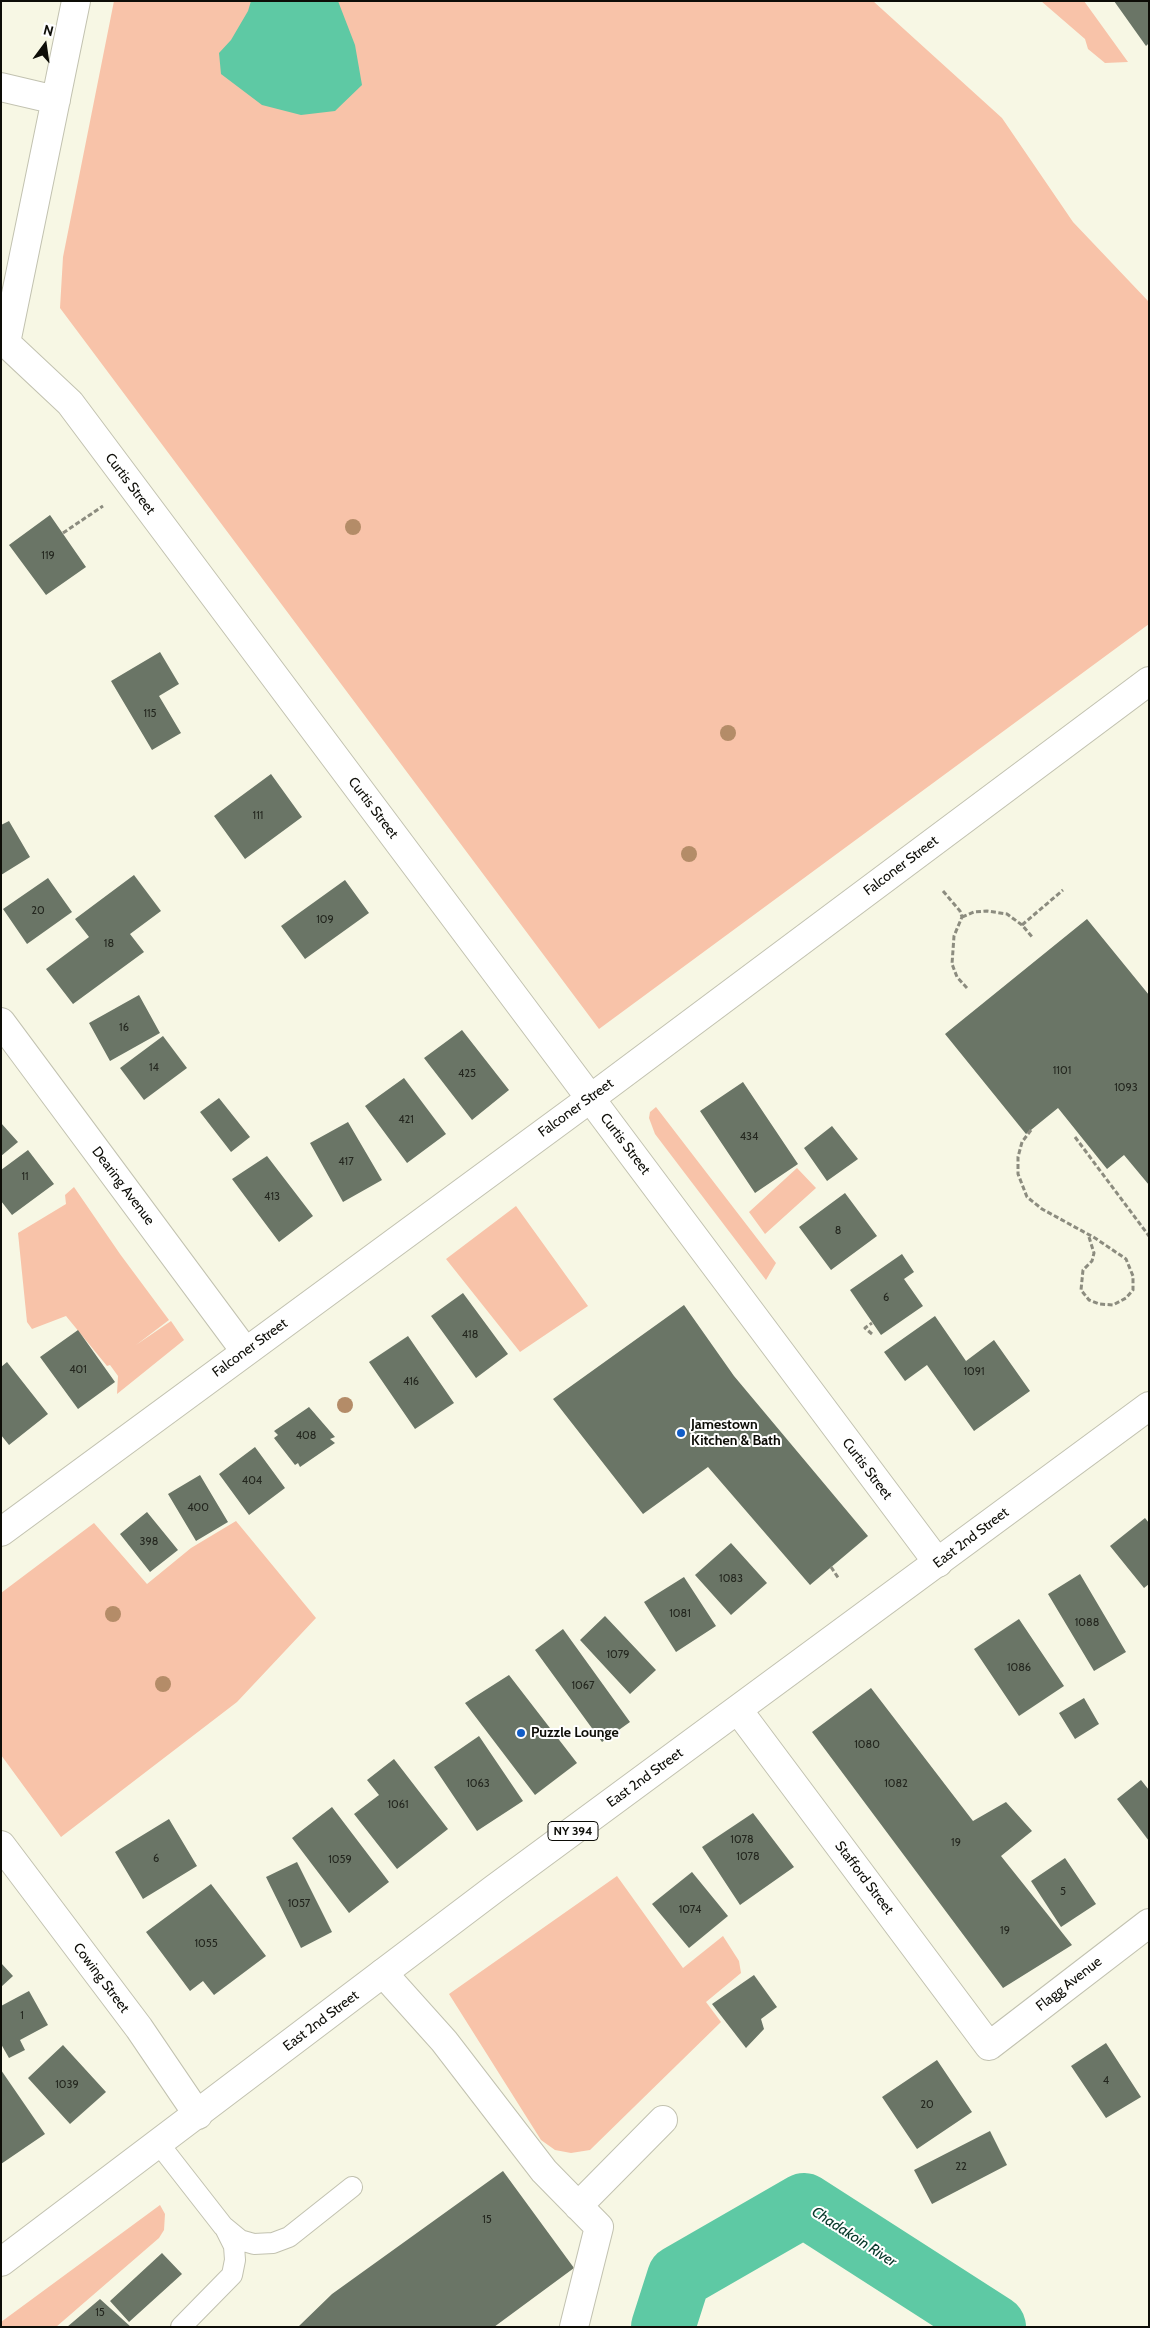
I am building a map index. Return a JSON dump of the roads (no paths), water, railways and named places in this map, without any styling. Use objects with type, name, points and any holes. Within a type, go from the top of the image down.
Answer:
[{"type":"street","name":"Curtis Street","points":[[76,1],[4,345],[70,403],[938,1563]]},
{"type":"street","points":[[1,87],[56,100]]},
{"type":"street","name":"Falconer Street","points":[[1,1532],[591,1098],[1149,681]]},
{"type":"street","name":"Dearing Avenue","points":[[1,1022],[245,1351]]},
{"type":"street","name":"East 2nd Street","points":[[1,2262],[198,2115],[494,1889],[1149,1406]]},
{"type":"street","name":"Stafford Street","points":[[738,1710],[989,2046]]},
{"type":"street","name":"Cowing Street","points":[[1,1845],[139,2028],[198,2115]]},
{"type":"street","name":"Flagg Avenue","points":[[989,2046],[1149,1922]]},
{"type":"street","points":[[384,1974],[444,2041],[544,2171],[599,2228],[574,2327]]},
{"type":"street","points":[[578,2206],[663,2120]]},
{"type":"lane","points":[[159,2144],[223,2226],[234,2246],[235,2260],[232,2275],[181,2327]]},
{"type":"lane","points":[[223,2226],[240,2240],[254,2244],[273,2243],[289,2237],[352,2187]]},
{"type":"waterway","name":"Chadakoin River","points":[[663,2327],[679,2277],[804,2205],[994,2327]]},
{"type":"place","name":"Jamestown Kitchen & Bath","points":[[681,1433]]},
{"type":"place","name":"Puzzle Lounge","points":[[521,1733]]}]
